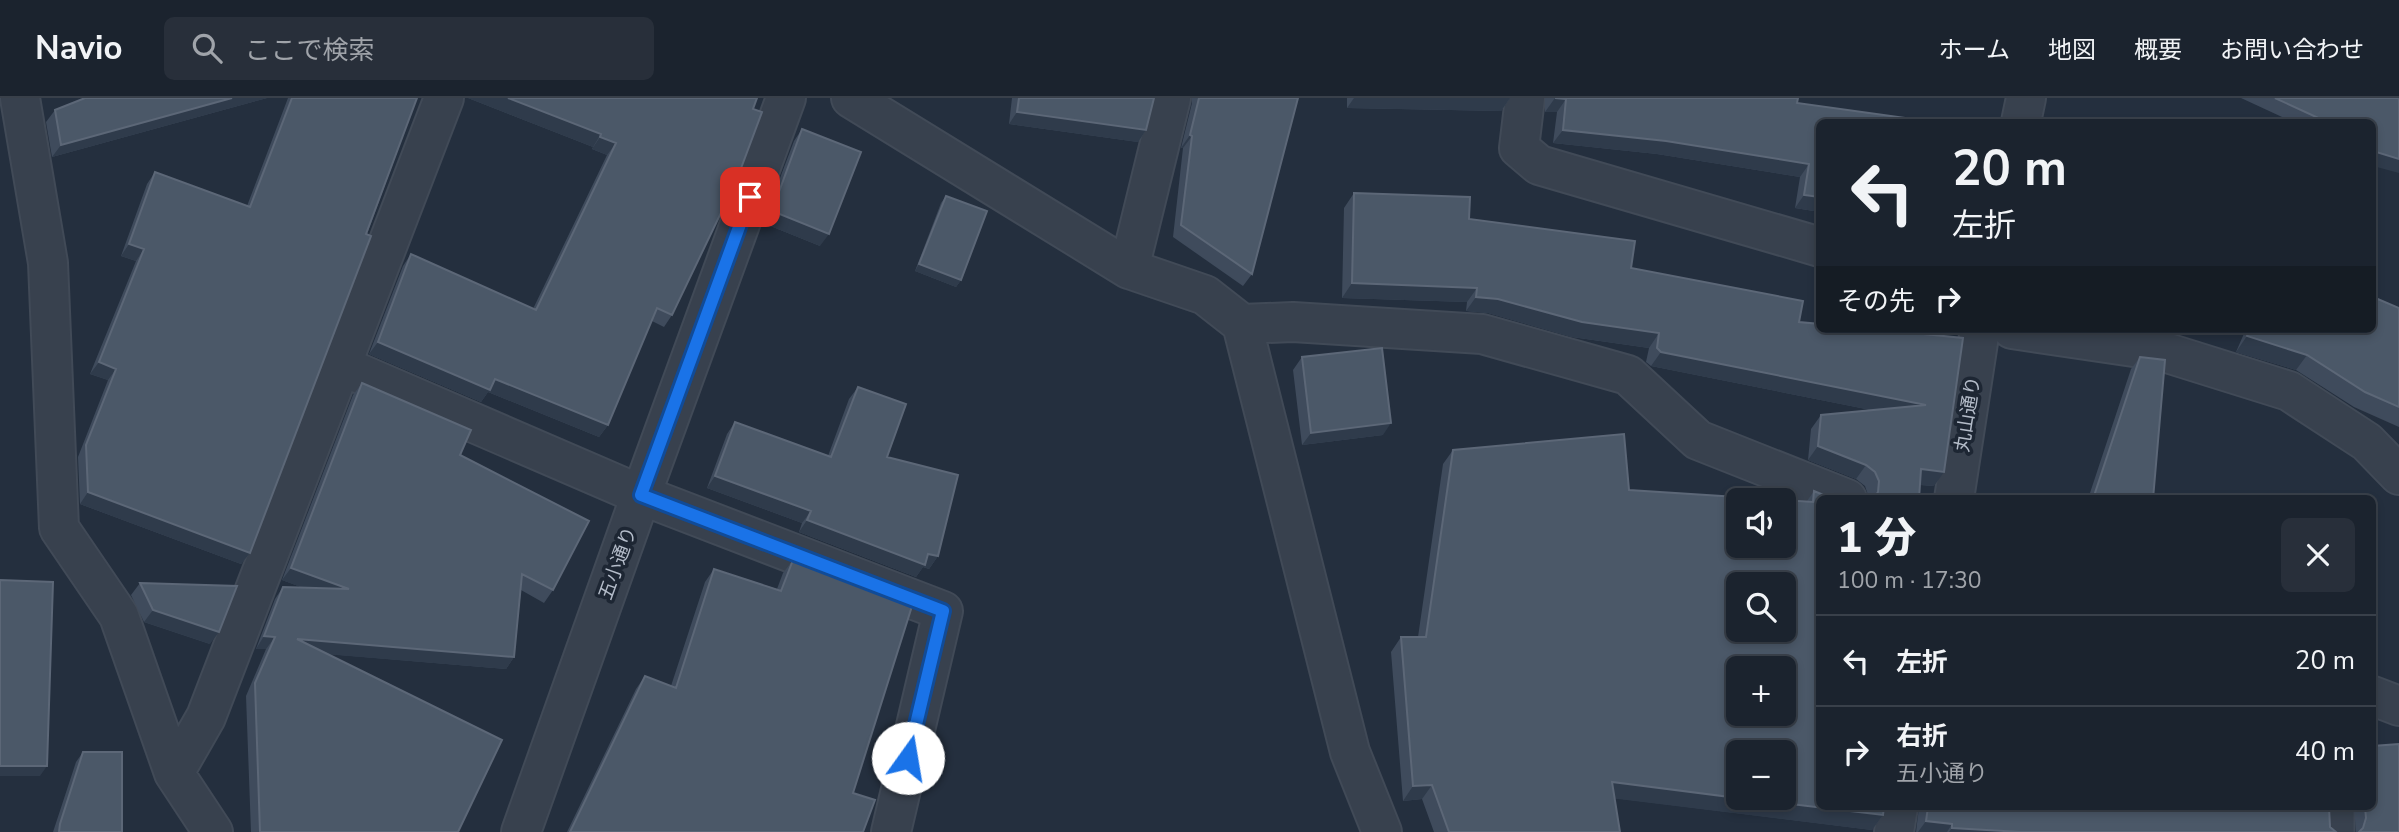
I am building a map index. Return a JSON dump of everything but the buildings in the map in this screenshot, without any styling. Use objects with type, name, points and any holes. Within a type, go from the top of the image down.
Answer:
[{"type":"street","points":[[20,98],[48,263],[59,528],[119,616],[174,774],[213,832]]},
{"type":"street","points":[[174,774],[206,717],[444,98]]},
{"type":"street","name":"五小通り","points":[[521,832],[786,98]]},
{"type":"street","points":[[851,98],[1129,269],[1205,295],[1242,324],[1350,752],[1382,832]]},
{"type":"street","points":[[1129,269],[1171,98]]},
{"type":"street","points":[[1525,98],[1519,148],[1539,165],[1816,246]]},
{"type":"street","points":[[2022,119],[2026,98]]},
{"type":"street","points":[[1242,324],[1293,322],[1482,334],[1628,374],[1698,440],[1837,495]]},
{"type":"street","name":"丸山通り","points":[[1955,495],[1979,333]]},
{"type":"street","points":[[2039,333],[2161,351],[2289,391],[2367,442],[2399,475]]},
{"type":"street","points":[[342,366],[641,495],[943,611],[891,832]]},
{"type":"street","points":[[2376,697],[2399,706]]},
{"type":"street","points":[[1894,832],[1898,810]]},
{"type":"lane","points":[[2337,810],[2337,832]]},
{"type":"route","points":[[750,197],[641,495],[943,611],[908,758]]}]
